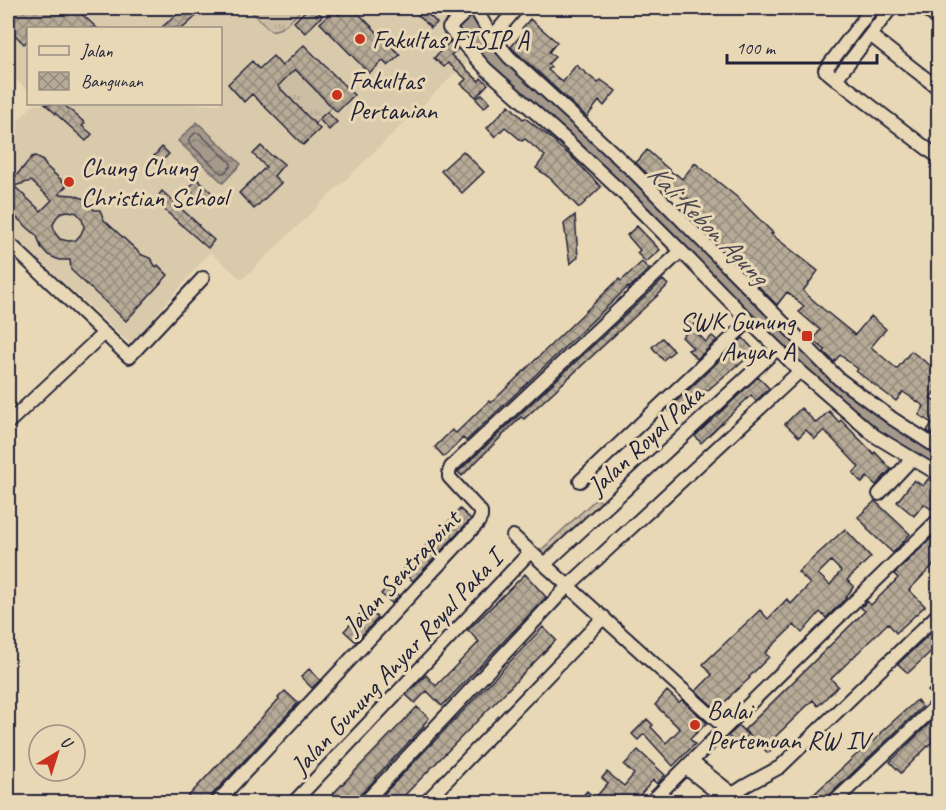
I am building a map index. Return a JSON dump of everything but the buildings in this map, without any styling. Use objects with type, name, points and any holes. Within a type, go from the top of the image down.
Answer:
[{"type":"street","points":[[939,448],[893,419],[839,379],[633,171],[508,57],[471,8],[449,28],[486,69],[587,160],[800,371],[875,436],[939,474]]},
{"type":"street","points":[[492,37],[517,8]]},
{"type":"street","points":[[873,8],[825,70],[939,158]]},
{"type":"street","points":[[836,79],[891,8]]},
{"type":"street","points":[[924,8],[939,19]]},
{"type":"street","points":[[870,35],[939,88]]},
{"type":"street","points":[[8,242],[129,357],[203,278]]},
{"type":"street","name":"Jalan Sentrapoint","points":[[217,802],[478,523],[481,512],[449,477],[451,467],[681,251]]},
{"type":"street","points":[[580,481],[749,321]]},
{"type":"street","points":[[8,423],[104,333]]},
{"type":"street","name":"Jalan Royal Paka","points":[[545,564],[777,349]]},
{"type":"street","points":[[366,802],[569,585],[800,371]]},
{"type":"street","points":[[879,494],[912,459]]},
{"type":"street","points":[[651,802],[939,520]]},
{"type":"street","points":[[513,536],[725,728]]},
{"type":"street","name":"Jalan Gunung Anyar Royal Paka I","points":[[294,802],[530,552]]},
{"type":"street","points":[[731,798],[745,786],[780,767],[939,614]]},
{"type":"street","points":[[426,802],[604,617]]},
{"type":"street","points":[[834,802],[939,704]]},
{"type":"street","points":[[689,765],[731,798],[743,802]]},
{"type":"shaded area","points":[[8,8],[438,8],[448,20],[440,28],[470,59],[242,280],[210,252],[131,344],[8,232],[8,131],[33,105],[222,105],[222,27],[27,27],[27,90],[8,72]]},
{"type":"green space","points":[[248,8],[303,8],[280,29],[270,30]]},
{"type":"green space","points":[[290,64],[332,107],[314,124],[273,81]]},
{"type":"green space","points":[[597,498],[602,503],[544,557],[539,552]]},
{"type":"water","points":[[197,122],[241,164],[223,183],[178,141]]},
{"type":"waterway","name":"Kali Kebon Agung","points":[[455,8],[477,33],[490,53],[618,171],[824,379],[876,421],[938,461]]},
{"type":"place","name":"Fakultas FISIP A","points":[[360,39]]},
{"type":"place","name":"Fakultas Pertanian","points":[[337,95]]},
{"type":"place","name":"Chung Chung Christian School","points":[[69,182]]},
{"type":"place","name":"SWK Gunung Anyar A","points":[[807,336]]},
{"type":"place","name":"Balai Pertemuan RW IV","points":[[695,725]]}]
